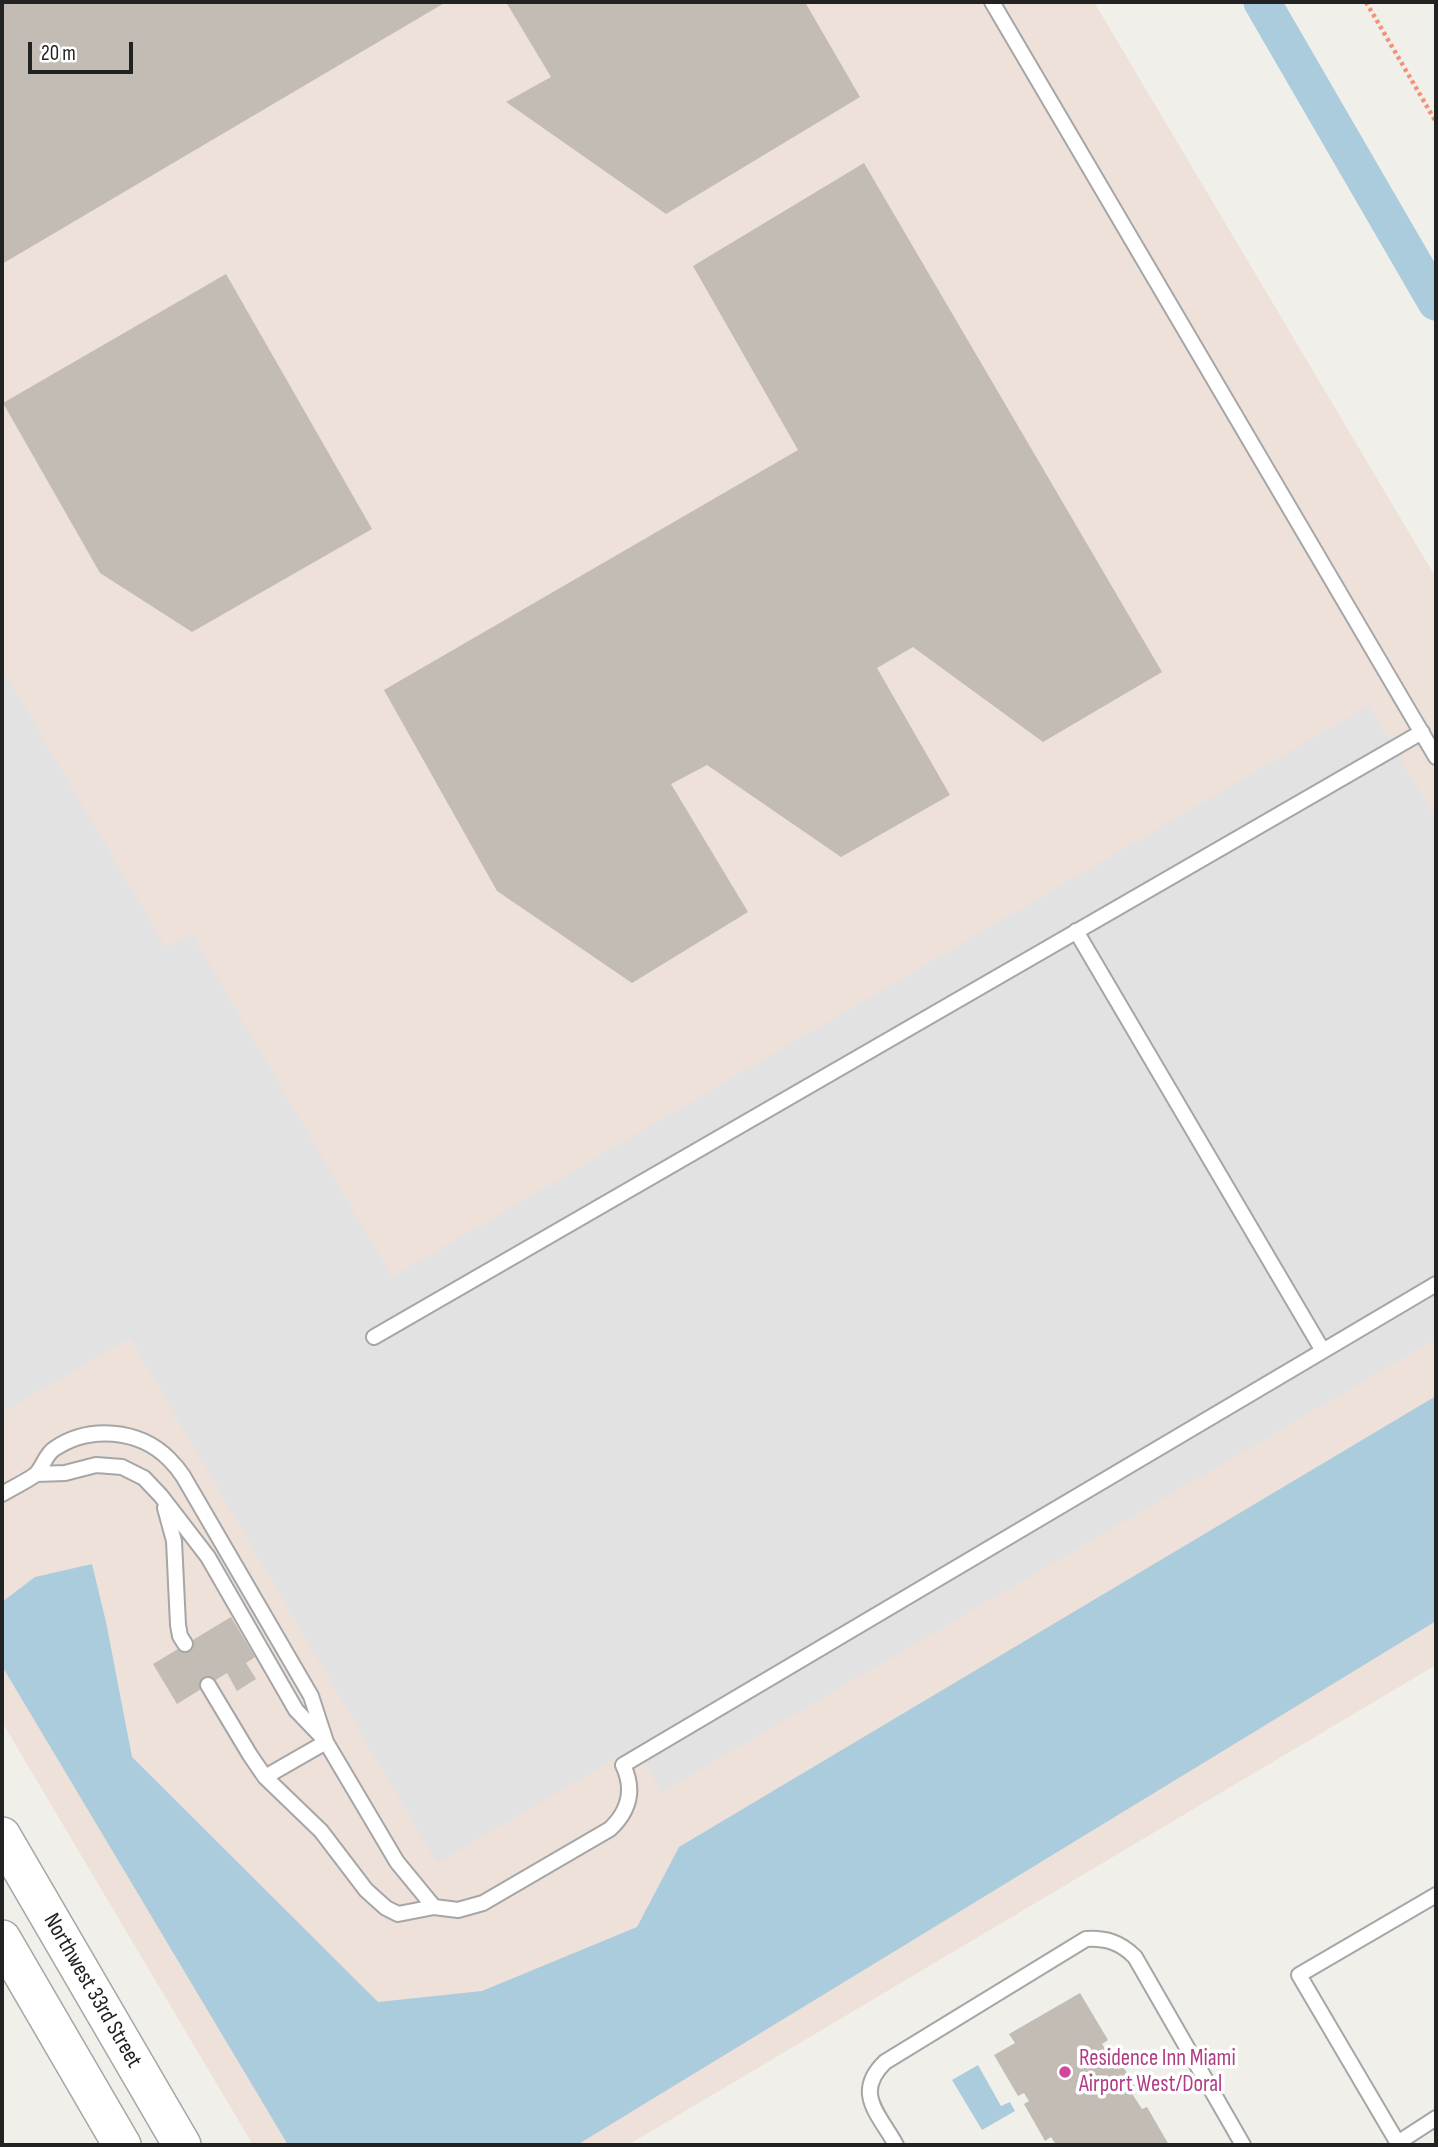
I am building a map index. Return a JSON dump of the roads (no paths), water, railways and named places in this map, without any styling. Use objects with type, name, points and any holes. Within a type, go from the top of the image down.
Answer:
[{"type":"street","name":"Northwest 33rd Street","points":[[2,1836],[182,2145]]},
{"type":"street","points":[[2,1939],[122,2145]]},
{"type":"lane","points":[[992,2],[1436,757]]},
{"type":"lane","points":[[374,1337],[1422,732]]},
{"type":"lane","points":[[1076,932],[1323,1351]]},
{"type":"lane","points":[[208,1685],[265,1777],[314,1823],[366,1890],[386,1908],[398,1914],[434,1907],[458,1910],[483,1903],[610,1829],[621,1818],[628,1804],[630,1787],[624,1765],[1436,1284]]},
{"type":"lane","points":[[2,1494],[36,1474],[52,1450],[93,1433],[129,1436],[168,1457],[183,1476],[311,1696],[326,1742]]},
{"type":"lane","points":[[36,1474],[65,1473],[96,1465],[122,1467],[144,1478],[161,1496],[208,1558],[296,1710],[326,1742],[397,1862],[434,1907]]},
{"type":"lane","points":[[161,1496],[174,1541],[178,1625],[185,1644]]},
{"type":"lane","points":[[265,1777],[326,1742]]},
{"type":"lane","points":[[1436,1895],[1299,1975],[1399,2143],[1436,2118]]},
{"type":"lane","points":[[896,2145],[869,2097],[869,2086],[876,2071],[885,2062],[1086,1940],[1102,1938],[1118,1943],[1135,1957],[1243,2145]]},
{"type":"water","points":[[1436,1396],[1436,1621],[577,2145],[288,2145],[2,1666],[2,1602],[35,1577],[92,1564],[132,1757],[378,2002],[482,1991],[637,1927],[679,1847]]},
{"type":"water","points":[[978,2065],[1001,2106],[1010,2102],[1015,2111],[982,2130],[952,2080]]},
{"type":"waterway","points":[[1262,2],[1436,302]]},
{"type":"place","name":"Residence Inn Miami Airport West/Doral","points":[[1065,2072]]}]
